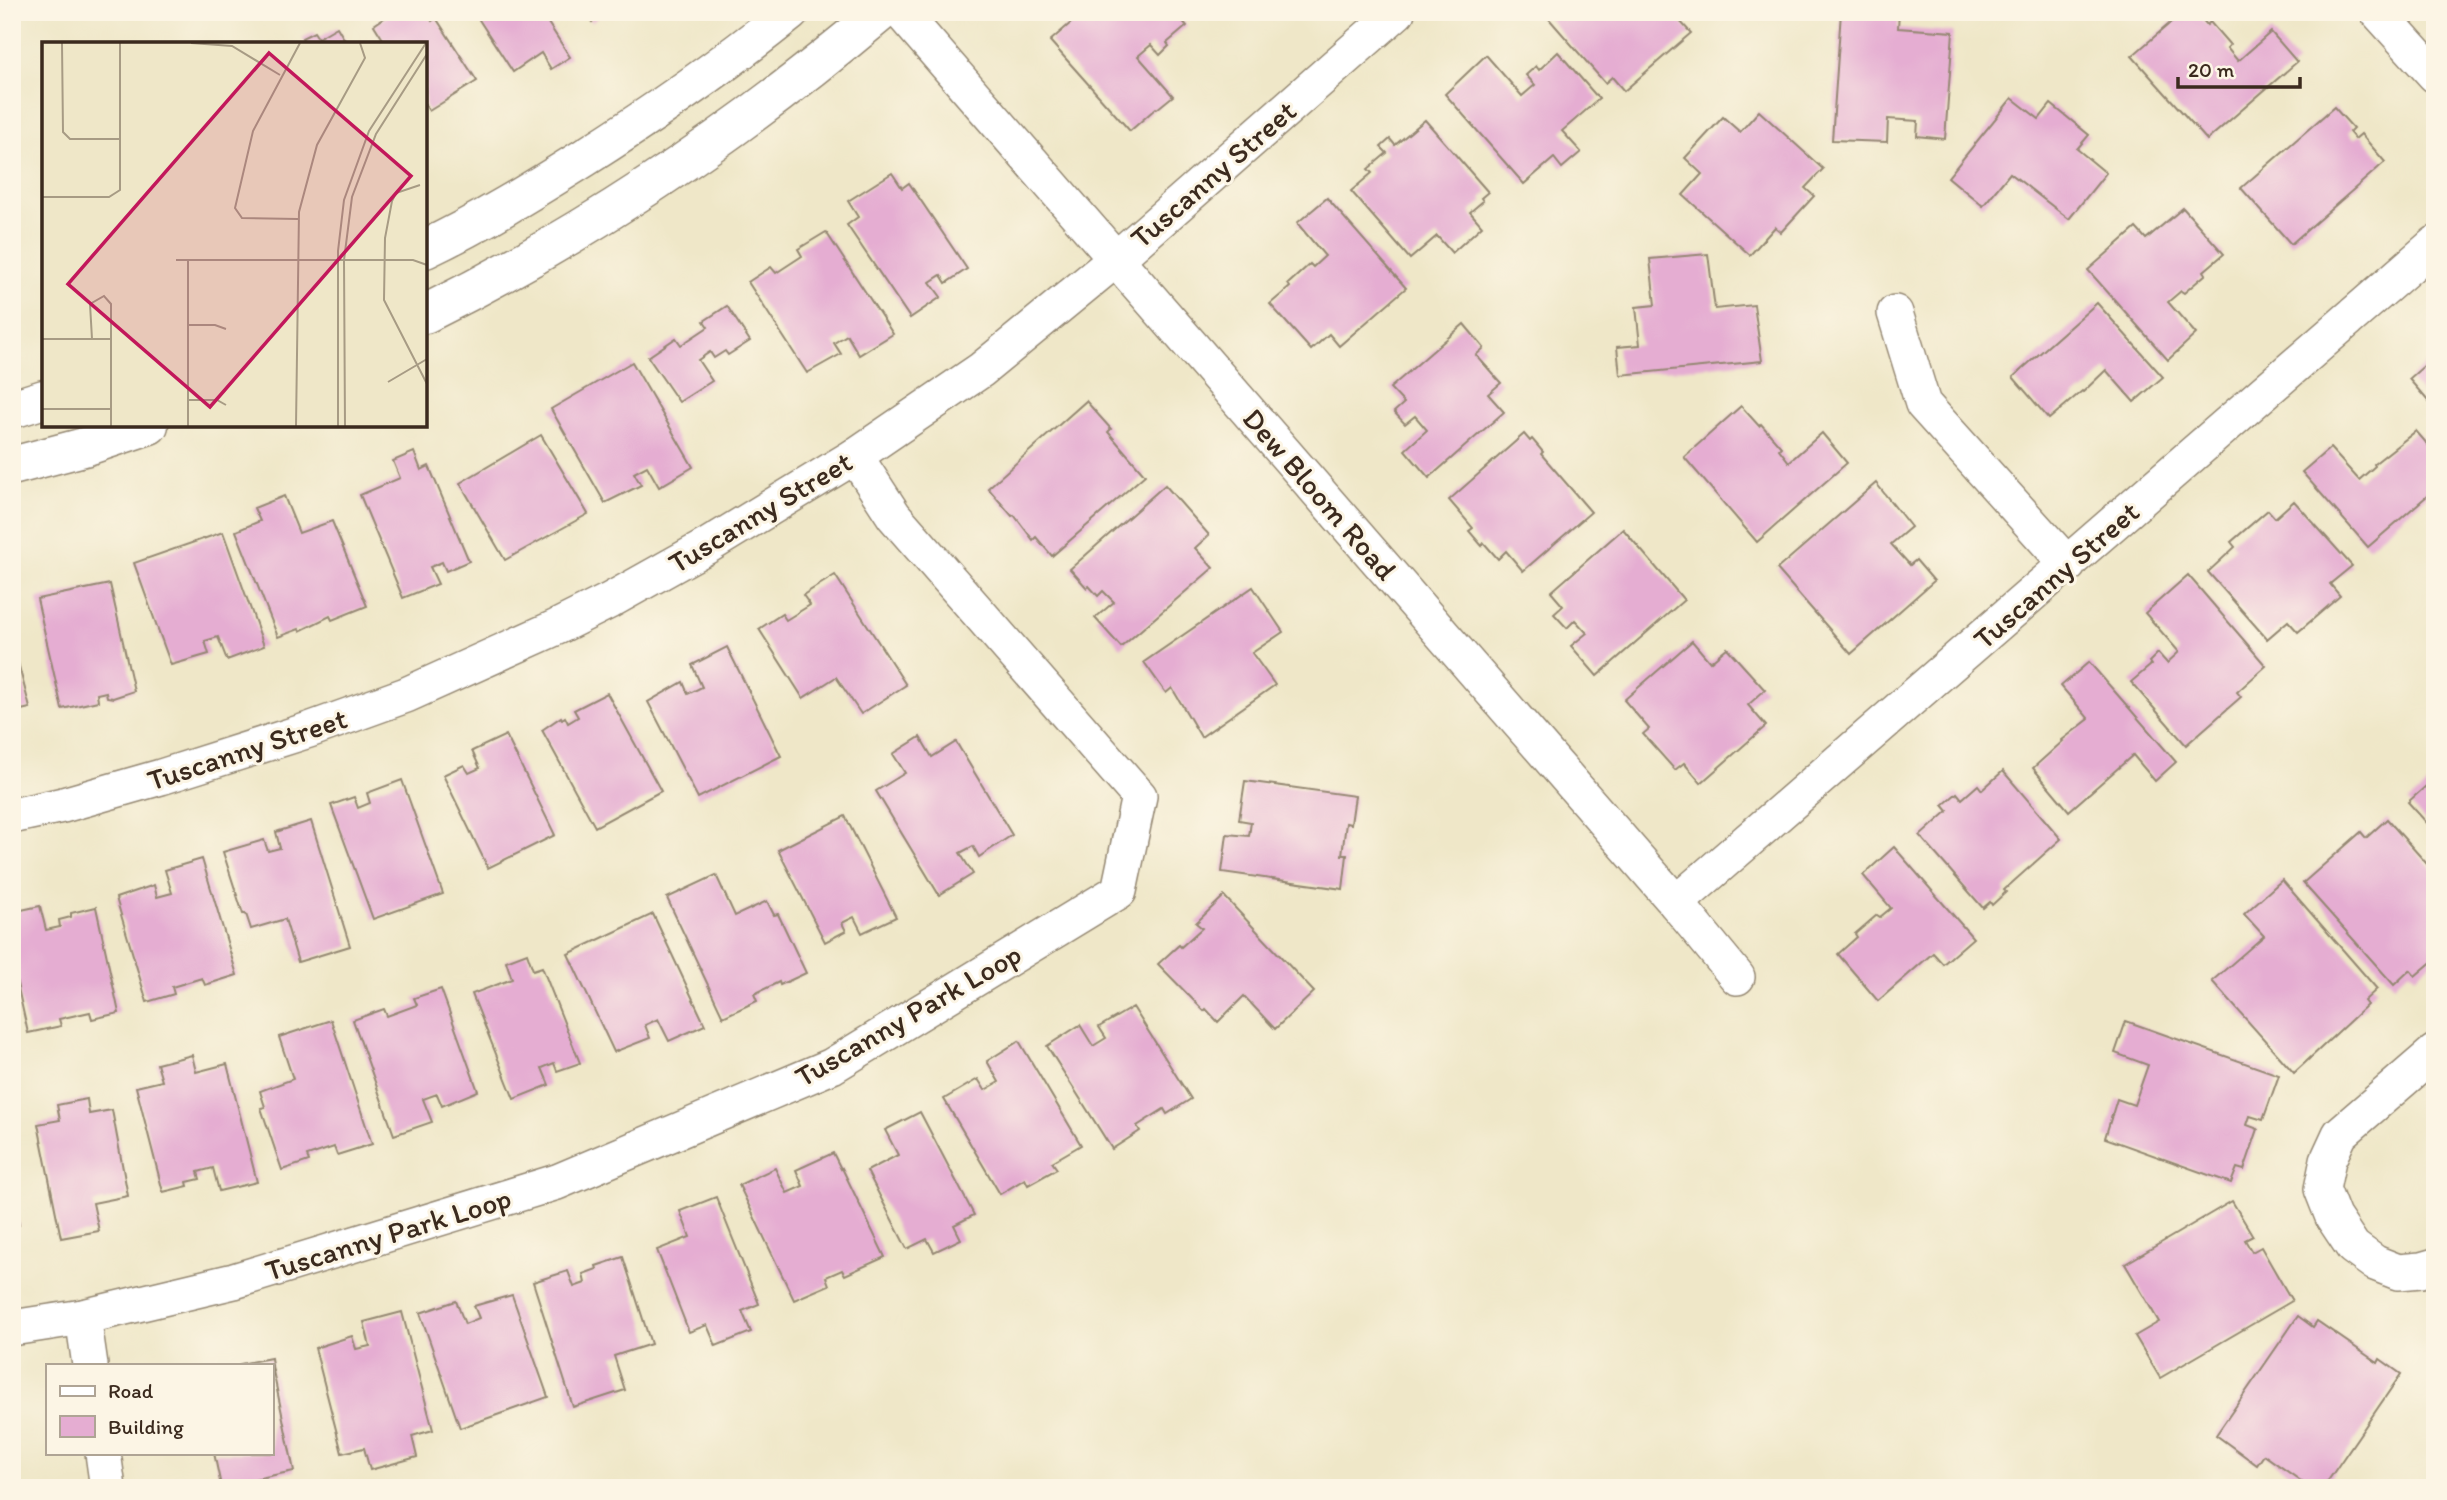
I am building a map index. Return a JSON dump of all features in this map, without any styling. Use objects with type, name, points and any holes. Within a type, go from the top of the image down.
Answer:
[{"type":"street","points":[[427,248],[535,189],[639,123],[743,50],[790,12]]},
{"type":"street","points":[[427,313],[496,279],[716,141],[881,12]]},
{"type":"street","name":"Dew Bloom Road","points":[[901,12],[1676,903],[1737,977]]},
{"type":"street","name":"Tuscanny Street","points":[[12,816],[137,784],[309,730],[406,695],[609,601],[709,545],[855,456],[981,370],[1115,260],[1396,12]]},
{"type":"street","points":[[2378,12],[2435,75]]},
{"type":"street","name":"Tuscanny Street","points":[[1676,903],[2435,244]]},
{"type":"street","points":[[1895,313],[1923,404],[2068,565]]},
{"type":"street","points":[[12,409],[42,400]]},
{"type":"street","points":[[12,466],[84,447],[143,427]]},
{"type":"street","name":"Tuscanny Park Loop","points":[[12,1328],[83,1317],[234,1281],[557,1182],[832,1066],[1119,891],[1139,796],[894,516],[855,456]]},
{"type":"street","points":[[2435,1052],[2340,1134],[2328,1160],[2322,1189],[2333,1217],[2353,1247],[2375,1263],[2399,1272],[2435,1266]]},
{"type":"street","points":[[83,1317],[90,1364]]},
{"type":"street","points":[[103,1454],[108,1488]]},
{"type":"building","points":[[393,12],[426,12],[432,21],[436,18],[477,81],[429,111],[427,42],[385,42],[374,25]]},
{"type":"building","points":[[474,12],[541,12],[570,57],[551,69],[541,53],[513,72]]},
{"type":"building","points":[[584,12],[605,12],[592,22]]},
{"type":"building","points":[[1078,12],[1175,12],[1187,26],[1167,43],[1169,46],[1160,55],[1151,45],[1138,56],[1173,96],[1130,131],[1050,41],[1080,15]]},
{"type":"building","points":[[1543,12],[1593,12],[1596,16],[1601,12],[1686,12],[1678,19],[1691,33],[1624,91],[1612,77],[1605,83]]},
{"type":"building","points":[[1841,12],[1899,12],[1898,28],[1953,32],[1945,139],[1917,136],[1918,121],[1888,119],[1887,142],[1832,140]]},
{"type":"building","points":[[2183,12],[2196,12],[2207,25],[2210,22],[2230,45],[2227,48],[2238,61],[2271,32],[2297,62],[2207,140],[2132,56]]},
{"type":"building","points":[[337,27],[346,42],[305,42],[302,38],[314,32],[318,38]]},
{"type":"building","points":[[1558,52],[1599,99],[1562,131],[1581,152],[1562,168],[1554,158],[1524,184],[1445,94],[1486,55],[1522,96],[1535,85],[1526,75],[1536,66],[1539,70]]},
{"type":"building","points":[[2012,98],[2039,119],[2051,104],[2089,135],[2077,149],[2106,173],[2069,219],[2010,173],[1983,206],[1948,177]]},
{"type":"building","points":[[2334,107],[2353,128],[2349,132],[2355,139],[2361,134],[2385,162],[2291,244],[2241,188]]},
{"type":"building","points":[[1759,111],[1823,169],[1805,188],[1814,196],[1781,232],[1775,227],[1750,255],[1683,195],[1702,174],[1685,158],[1723,117],[1740,132]]},
{"type":"building","points":[[1425,120],[1488,192],[1481,198],[1483,201],[1470,212],[1482,226],[1452,253],[1437,236],[1410,259],[1351,191],[1372,173],[1368,169],[1387,153],[1381,147],[1390,139],[1395,145]]},
{"type":"building","points":[[892,173],[902,188],[909,183],[967,269],[946,283],[941,275],[930,282],[941,297],[910,318],[847,225],[858,217],[848,201]]},
{"type":"building","points":[[1327,198],[1406,288],[1339,346],[1329,334],[1311,350],[1270,304],[1290,287],[1288,284],[1310,264],[1313,267],[1325,256],[1297,223]]},
{"type":"building","points":[[2183,208],[2224,254],[2184,293],[2181,291],[2168,302],[2196,334],[2168,360],[2088,270],[2136,228],[2146,239]]},
{"type":"building","points":[[826,232],[893,334],[859,355],[847,335],[834,343],[841,354],[807,373],[748,282],[771,267],[776,273],[802,256],[798,249]]},
{"type":"building","points":[[1708,254],[1715,309],[1754,305],[1762,361],[1620,375],[1617,347],[1640,345],[1636,307],[1655,305],[1650,259]]},
{"type":"building","points":[[2097,303],[2163,377],[2134,402],[2106,370],[2049,419],[2013,377]]},
{"type":"building","points":[[727,306],[750,341],[728,355],[725,351],[714,358],[710,352],[698,360],[712,381],[679,402],[648,357],[676,338],[681,345],[708,327],[704,321]]},
{"type":"building","points":[[1464,324],[1484,348],[1476,355],[1501,383],[1488,394],[1504,412],[1429,478],[1405,450],[1427,430],[1415,416],[1405,424],[1394,412],[1404,403],[1390,388]]},
{"type":"building","points":[[2435,356],[2435,409],[2409,379]]},
{"type":"building","points":[[632,362],[693,467],[659,487],[647,466],[634,473],[641,485],[605,503],[551,409]]},
{"type":"building","points":[[1086,401],[1111,429],[1108,432],[1145,475],[1052,556],[1036,537],[1033,540],[988,488]]},
{"type":"building","points":[[1741,406],[1781,447],[1779,449],[1789,462],[1822,433],[1847,463],[1757,542],[1684,457]]},
{"type":"building","points":[[2416,431],[2435,453],[2435,489],[2368,547],[2302,472],[2330,448],[2359,480],[2374,464]]},
{"type":"building","points":[[1524,434],[1530,441],[1532,439],[1543,452],[1541,454],[1591,512],[1523,571],[1506,551],[1498,559],[1484,543],[1482,546],[1469,531],[1473,528],[1449,500]]},
{"type":"building","points":[[541,435],[588,514],[505,560],[460,483]]},
{"type":"building","points":[[414,452],[421,470],[429,466],[469,561],[446,571],[442,562],[430,567],[438,584],[403,598],[360,495],[400,478],[393,461]]},
{"type":"building","points":[[1876,483],[1911,527],[1891,544],[1910,565],[1916,560],[1934,581],[1851,654],[1777,569]]},
{"type":"building","points":[[1165,485],[1209,535],[1195,548],[1213,568],[1121,647],[1095,618],[1114,602],[1103,591],[1098,596],[1089,586],[1087,588],[1070,569]]},
{"type":"building","points":[[284,496],[299,533],[332,521],[367,606],[332,620],[330,616],[300,631],[299,629],[278,637],[236,531],[260,521],[254,508]]},
{"type":"building","points":[[2294,501],[2352,566],[2330,584],[2340,596],[2298,632],[2288,621],[2267,639],[2208,572],[2235,547],[2231,542],[2268,510],[2275,518]]},
{"type":"building","points":[[1623,529],[1684,600],[1597,676],[1571,646],[1587,633],[1575,620],[1567,628],[1554,614],[1563,606],[1551,592]]},
{"type":"building","points":[[223,532],[264,646],[227,660],[218,637],[205,641],[209,654],[171,665],[134,563]]},
{"type":"building","points":[[835,575],[906,685],[861,714],[836,677],[803,698],[759,629],[782,614],[786,620],[810,605],[803,595]]},
{"type":"building","points":[[2188,575],[2266,666],[2237,692],[2241,697],[2186,745],[2131,682],[2151,665],[2149,662],[2158,653],[2167,663],[2179,652],[2145,613]]},
{"type":"building","points":[[110,584],[134,691],[113,698],[107,697],[106,692],[97,694],[98,701],[62,709],[37,599]]},
{"type":"building","points":[[1253,587],[1283,632],[1252,653],[1275,685],[1201,737],[1172,688],[1166,693],[1144,662]]},
{"type":"building","points":[[12,640],[30,708],[12,712]]},
{"type":"building","points":[[1692,641],[1710,662],[1727,648],[1765,690],[1748,705],[1766,726],[1701,783],[1684,763],[1675,770],[1643,734],[1649,729],[1624,700]]},
{"type":"building","points":[[727,647],[781,756],[698,798],[648,702],[683,682],[688,694],[702,687],[692,665]]},
{"type":"building","points":[[2089,662],[2176,762],[2155,781],[2133,755],[2069,811],[2033,768],[2089,719],[2061,686]]},
{"type":"building","points":[[607,693],[661,791],[595,827],[542,730],[561,717],[565,717],[568,723],[578,717],[574,710]]},
{"type":"building","points":[[506,735],[555,835],[488,868],[443,775],[464,765],[469,773],[480,768],[472,751]]},
{"type":"building","points":[[920,737],[932,757],[956,742],[1012,835],[979,857],[973,846],[960,853],[973,874],[939,895],[876,791],[905,773],[893,754]]},
{"type":"building","points":[[2003,771],[2061,839],[2004,890],[2006,892],[1992,905],[1990,902],[1983,908],[1920,836],[1948,811],[1943,805],[1957,793],[1962,799],[1978,785],[1982,790]]},
{"type":"building","points":[[2435,778],[2435,832],[2408,802]]},
{"type":"building","points":[[402,780],[443,894],[373,919],[331,805],[354,797],[358,808],[370,803],[367,793]]},
{"type":"building","points":[[1245,781],[1355,796],[1351,824],[1346,823],[1342,855],[1347,855],[1343,889],[1222,872],[1227,834],[1249,836],[1251,822],[1239,820]]},
{"type":"building","points":[[845,816],[896,917],[862,933],[854,917],[842,923],[846,931],[825,942],[778,850]]},
{"type":"building","points":[[2387,819],[2435,873],[2435,959],[2415,976],[2410,970],[2394,985],[2303,883],[2361,832],[2366,838]]},
{"type":"building","points":[[311,821],[350,946],[298,962],[285,919],[251,929],[246,914],[243,914],[223,852],[264,840],[268,851],[280,848],[276,832]]},
{"type":"building","points":[[1894,847],[1973,938],[1943,964],[1933,953],[1878,1001],[1838,954],[1857,937],[1855,934],[1877,915],[1880,917],[1891,908],[1863,875]]},
{"type":"building","points":[[202,859],[237,975],[205,985],[202,978],[172,987],[174,994],[147,1002],[116,898],[154,885],[157,897],[172,893],[165,870]]},
{"type":"building","points":[[716,875],[735,916],[767,901],[774,915],[778,914],[806,973],[754,994],[757,1001],[723,1017],[667,898]]},
{"type":"building","points":[[2282,880],[2377,989],[2364,1001],[2367,1005],[2294,1073],[2212,981],[2264,936],[2244,914]]},
{"type":"building","points":[[1224,896],[1314,992],[1275,1029],[1244,996],[1218,1022],[1158,964],[1202,928],[1196,923]]},
{"type":"building","points":[[40,906],[46,930],[60,927],[59,920],[71,917],[71,913],[96,907],[119,1013],[92,1019],[90,1012],[59,1019],[61,1026],[28,1033],[12,961],[12,912]]},
{"type":"building","points":[[653,914],[705,1025],[669,1041],[658,1019],[645,1025],[650,1038],[614,1052],[568,954]]},
{"type":"building","points":[[527,953],[533,970],[542,967],[580,1063],[557,1071],[554,1063],[542,1068],[549,1085],[514,1099],[472,994],[512,979],[506,961]]},
{"type":"building","points":[[441,989],[478,1091],[442,1106],[437,1094],[423,1099],[432,1122],[394,1135],[353,1020],[384,1009],[387,1016],[417,1005],[414,998]]},
{"type":"building","points":[[1133,1007],[1191,1099],[1167,1114],[1164,1109],[1137,1126],[1140,1131],[1112,1149],[1047,1046],[1080,1025],[1093,1046],[1106,1038],[1099,1027]]},
{"type":"building","points":[[331,1020],[372,1144],[337,1155],[334,1147],[307,1156],[309,1161],[282,1170],[261,1108],[265,1107],[260,1091],[293,1079],[279,1037]]},
{"type":"building","points":[[2126,1021],[2279,1075],[2263,1120],[2250,1116],[2247,1125],[2258,1129],[2244,1170],[2237,1168],[2231,1183],[2105,1138],[2117,1099],[2134,1105],[2148,1065],[2115,1053]]},
{"type":"building","points":[[1019,1041],[1081,1145],[1052,1162],[1057,1169],[1028,1185],[1025,1179],[1000,1194],[944,1099],[978,1079],[985,1090],[999,1082],[987,1061]]},
{"type":"building","points":[[192,1055],[196,1072],[227,1064],[257,1182],[219,1191],[213,1168],[198,1172],[200,1179],[187,1182],[188,1186],[163,1192],[136,1087],[162,1081],[157,1064]]},
{"type":"building","points":[[87,1099],[89,1114],[112,1110],[128,1196],[93,1203],[99,1231],[61,1238],[38,1124],[60,1120],[57,1105]]},
{"type":"building","points":[[920,1112],[974,1215],[954,1225],[961,1239],[934,1252],[927,1239],[907,1249],[867,1171],[898,1155],[885,1130]]},
{"type":"building","points":[[833,1153],[885,1257],[845,1275],[842,1270],[826,1277],[829,1285],[794,1300],[739,1185],[775,1168],[787,1193],[803,1186],[796,1170]]},
{"type":"building","points":[[12,1194],[19,1225],[12,1226]]},
{"type":"building","points":[[716,1197],[759,1304],[742,1311],[751,1332],[716,1346],[707,1325],[689,1332],[657,1250],[690,1237],[680,1211]]},
{"type":"building","points":[[2232,1201],[2253,1236],[2245,1240],[2252,1252],[2261,1247],[2292,1301],[2160,1378],[2135,1336],[2159,1322],[2125,1264]]},
{"type":"building","points":[[623,1257],[651,1344],[614,1356],[625,1390],[573,1407],[533,1282],[568,1271],[574,1287],[585,1283],[583,1274],[597,1269],[596,1266]]},
{"type":"building","points":[[512,1295],[548,1397],[460,1428],[420,1313],[456,1301],[465,1324],[479,1318],[474,1306]]},
{"type":"building","points":[[402,1312],[433,1430],[412,1436],[417,1457],[370,1470],[364,1448],[342,1453],[315,1348],[352,1336],[356,1349],[370,1346],[364,1322]]},
{"type":"building","points":[[2298,1316],[2313,1327],[2317,1321],[2378,1363],[2380,1359],[2401,1374],[2323,1488],[2311,1488],[2264,1455],[2257,1465],[2216,1435]]},
{"type":"building","points":[[271,1358],[272,1364],[240,1364]]},
{"type":"building","points":[[273,1371],[294,1471],[221,1486],[214,1454],[273,1454]]},
{"type":"building","points":[[12,1434],[21,1486],[18,1488],[12,1488]]}]
